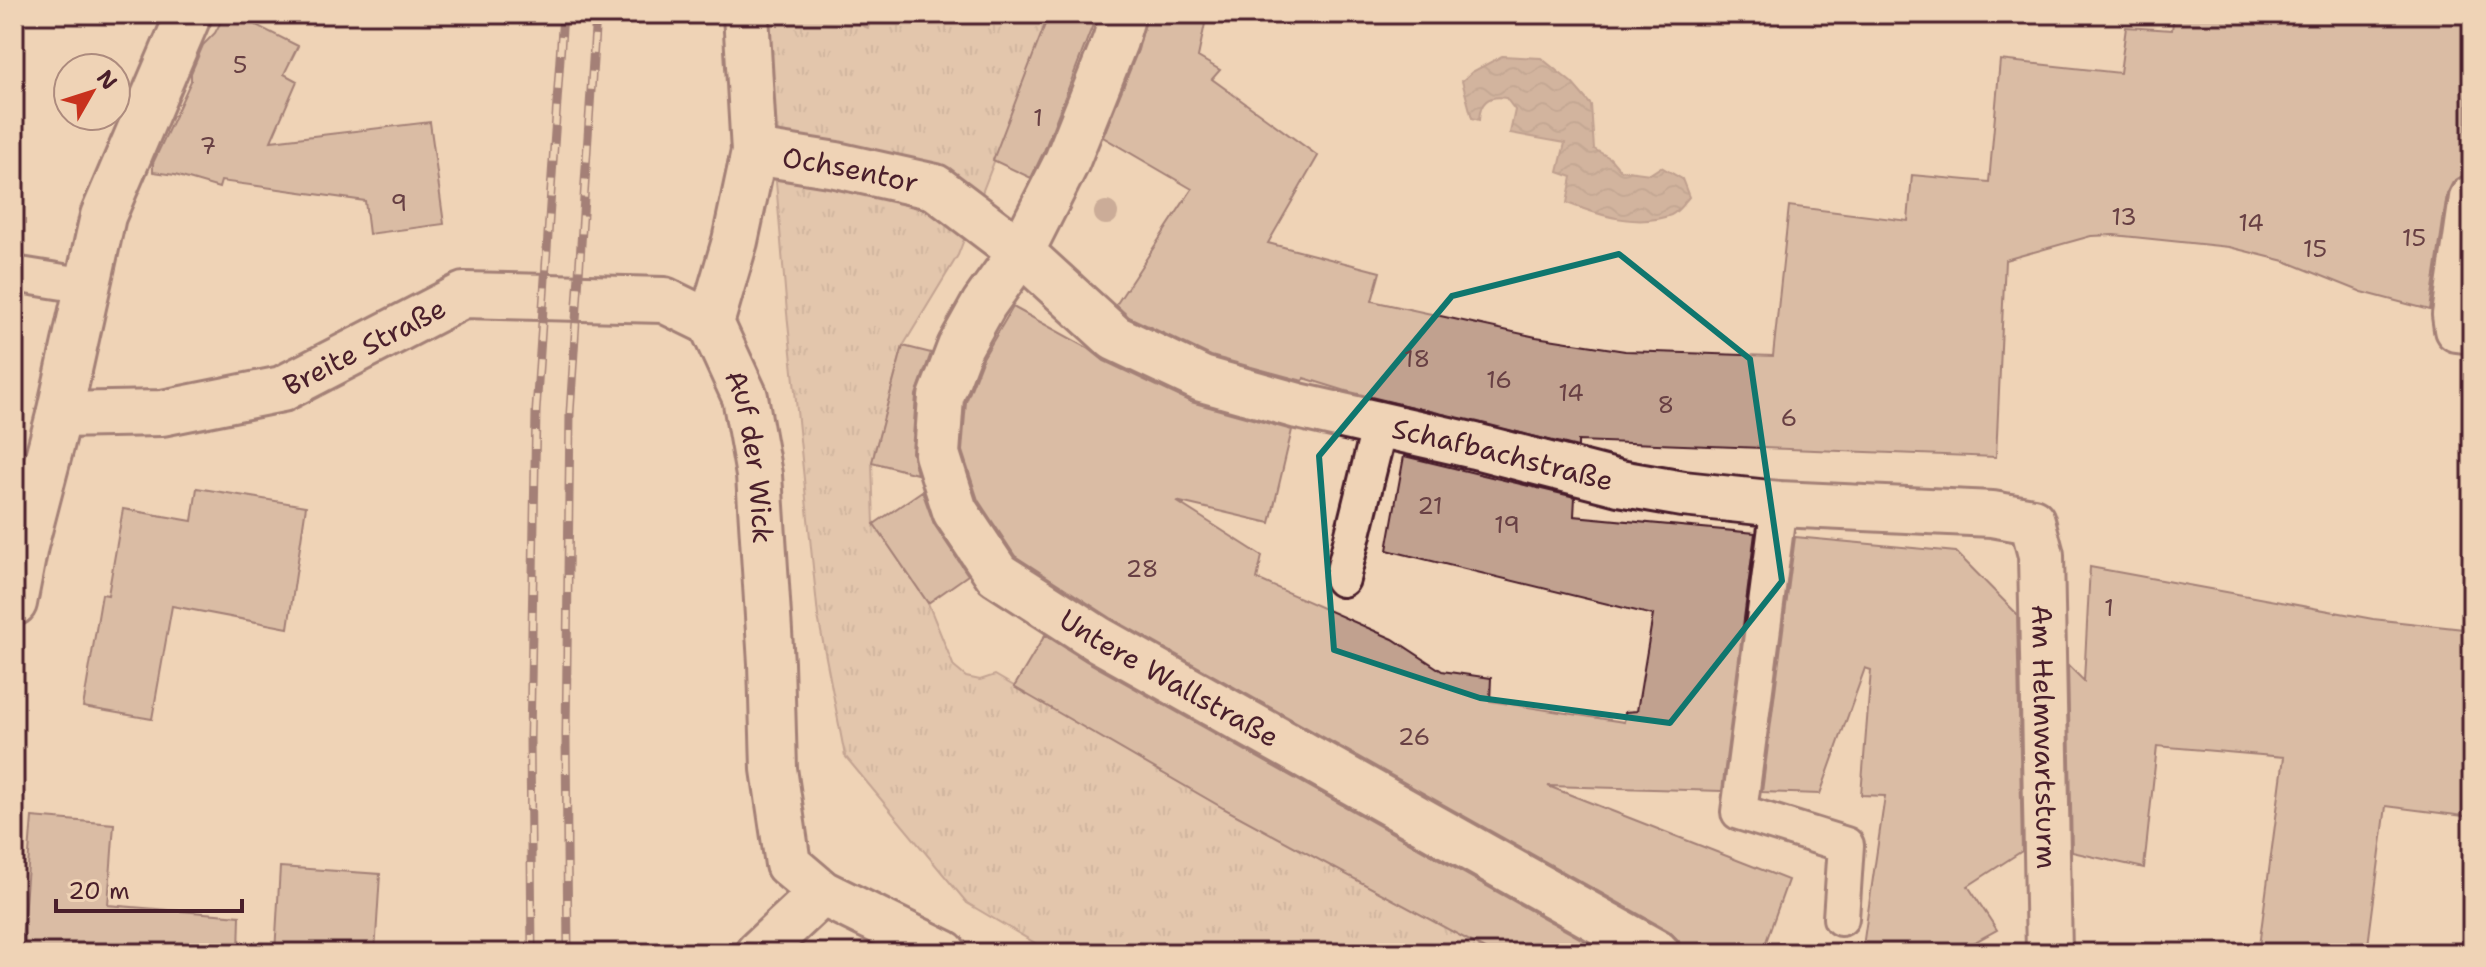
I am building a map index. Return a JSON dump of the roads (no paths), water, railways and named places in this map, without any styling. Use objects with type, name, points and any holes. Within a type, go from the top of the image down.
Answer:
[{"type":"street","points":[[14,603],[103,216],[189,14]]},
{"type":"street","points":[[711,323],[735,241],[754,152],[746,14]]},
{"type":"street","name":"Untere Wallstraße","points":[[1123,14],[1067,161],[1021,252],[984,304],[960,347],[941,397],[937,454],[955,511],[997,574],[1098,639],[1657,953]]},
{"type":"street","name":"Ochsentor","points":[[754,152],[836,165],[935,187],[1021,252]]},
{"type":"street","points":[[2464,330],[2455,315],[2472,198]]},
{"type":"street","name":"Schafbachstraße","points":[[1021,252],[1115,338],[1202,379],[1298,406],[1619,483],[1683,494],[1779,504],[1992,514],[2032,521]]},
{"type":"street","name":"Breite Straße","points":[[59,415],[162,413],[282,389],[464,295],[664,300],[711,323]]},
{"type":"street","name":"Auf der Wick","points":[[711,323],[745,397],[759,475],[771,663],[774,769],[788,864],[822,893],[944,953]]},
{"type":"street","name":"Am Helmwartsturm","points":[[2032,521],[2041,555],[2049,953]]},
{"type":"street","points":[[758,953],[822,893]]},
{"type":"lane","points":[[14,274],[88,286]]},
{"type":"lane","points":[[1342,579],[1380,424]]},
{"type":"lane","points":[[1779,504],[1739,812],[1846,845],[1841,918]]},
{"type":"water","points":[[1502,56],[1541,58],[1572,83],[1591,105],[1594,149],[1610,158],[1620,170],[1650,174],[1661,167],[1682,179],[1689,197],[1671,215],[1645,220],[1605,215],[1567,203],[1572,177],[1558,172],[1565,143],[1510,133],[1515,110],[1506,98],[1486,101],[1479,120],[1472,118],[1462,81]]},
{"type":"railway","points":[[532,953],[530,739],[536,411],[563,14]]},
{"type":"railway","points":[[568,953],[566,737],[570,413],[596,14]]}]
